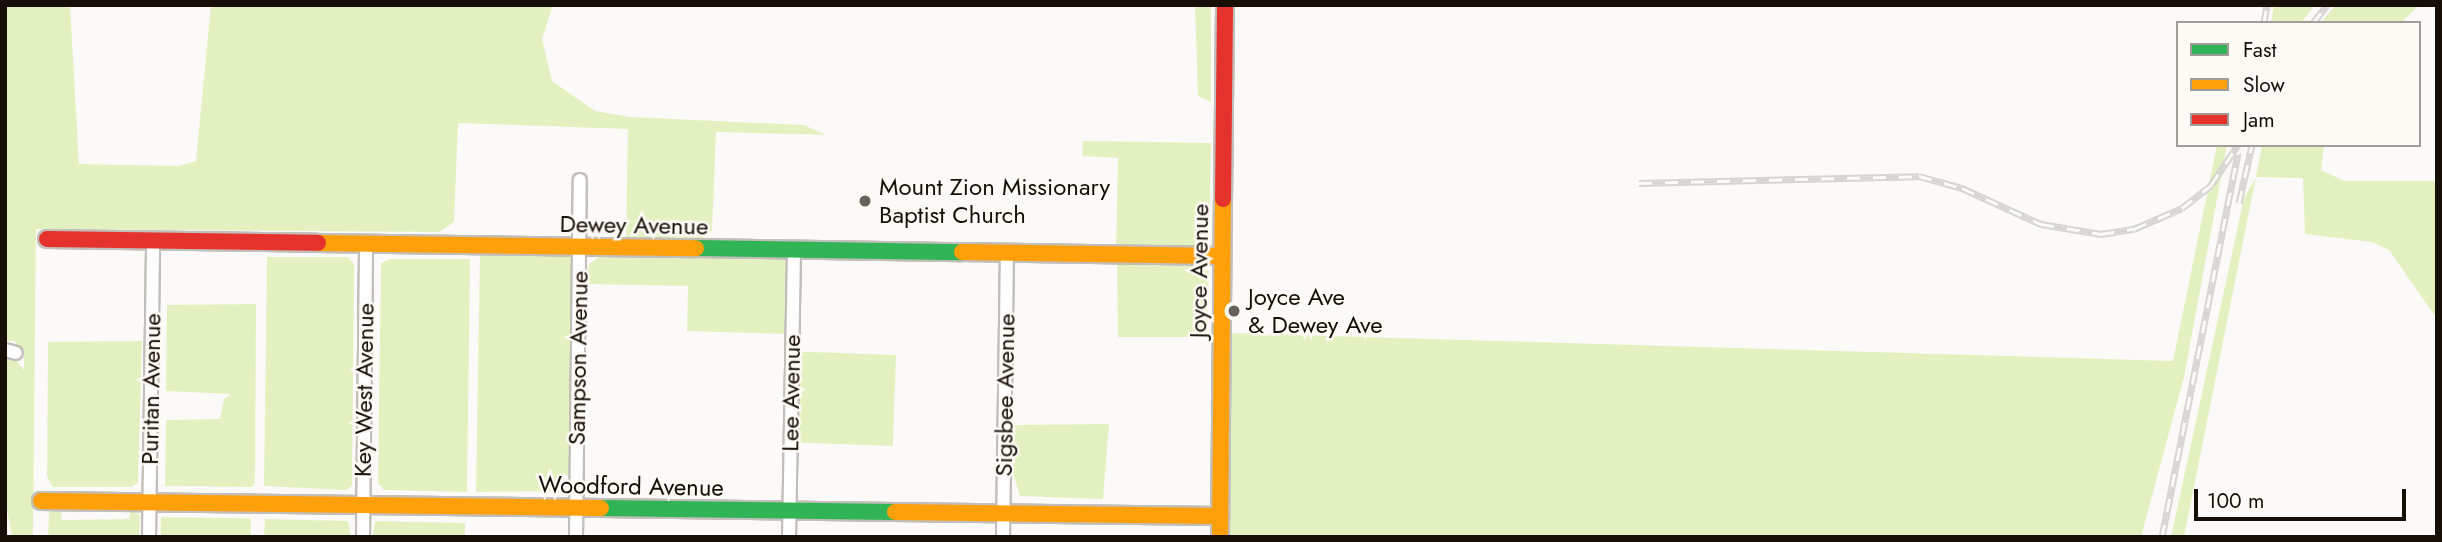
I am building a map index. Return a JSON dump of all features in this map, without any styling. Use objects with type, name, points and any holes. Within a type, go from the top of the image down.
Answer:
[{"type":"street","name":"Joyce Avenue","points":[[1220,537],[1226,5]]},
{"type":"street","name":"Sampson Avenue","points":[[576,537],[580,180]]},
{"type":"street","name":"Dewey Avenue","points":[[47,239],[1222,256]]},
{"type":"street","name":"Puritan Avenue","points":[[149,537],[153,240]]},
{"type":"street","name":"Key West Avenue","points":[[363,537],[366,244]]},
{"type":"street","name":"Lee Avenue","points":[[789,537],[794,250]]},
{"type":"street","name":"Sigsbee Avenue","points":[[1003,537],[1007,253]]},
{"type":"street","name":"Woodford Avenue","points":[[41,501],[1220,516]]},
{"type":"green space","points":[[5,5],[70,5],[79,164],[179,166],[196,161],[211,5],[553,5],[542,39],[552,81],[595,111],[631,117],[804,125],[826,135],[716,132],[712,231],[701,240],[626,240],[628,129],[458,123],[454,222],[439,232],[36,229],[33,537],[12,537],[5,499],[5,358],[15,359],[24,370],[24,351],[14,341],[5,341]]},
{"type":"green space","points":[[1195,5],[1211,5],[1211,102],[1198,96]]},
{"type":"green space","points":[[2274,5],[2315,5],[2303,21],[2271,21]]},
{"type":"green space","points":[[2336,5],[2419,5],[2403,21],[2322,21]]},
{"type":"green space","points":[[1083,141],[1211,143],[1209,241],[1191,249],[1116,249],[1118,158],[1082,156]]},
{"type":"green space","points":[[2217,147],[2227,147],[2184,377],[2141,537],[1230,537],[1231,333],[2173,361]]},
{"type":"green space","points":[[2262,147],[2324,147],[2321,170],[2344,181],[2437,181],[2437,319],[2389,250],[2372,242],[2305,234],[2303,178],[2256,177]]},
{"type":"green space","points":[[2256,177],[2184,537],[2171,537],[2244,198]]},
{"type":"green space","points":[[480,250],[567,251],[573,257],[570,475],[564,475],[562,491],[476,492]]},
{"type":"green space","points":[[605,253],[783,256],[789,266],[787,334],[687,331],[688,286],[585,284],[589,264]]},
{"type":"green space","points":[[267,257],[348,257],[354,264],[352,485],[347,490],[264,486]]},
{"type":"green space","points":[[391,259],[470,259],[467,492],[384,490],[378,483],[381,263]]},
{"type":"green space","points":[[1117,263],[1183,263],[1209,271],[1207,337],[1118,337]]},
{"type":"green space","points":[[256,304],[255,483],[252,487],[165,486],[166,420],[220,419],[224,399],[231,394],[166,391],[167,305]]},
{"type":"green space","points":[[142,341],[138,482],[132,487],[53,487],[47,476],[48,342]]},
{"type":"green space","points":[[799,352],[896,355],[893,446],[796,443]]},
{"type":"green space","points":[[1109,424],[1103,499],[1020,496],[1011,467],[1011,425]]},
{"type":"green space","points":[[131,508],[140,516],[139,537],[48,537],[49,513],[54,509],[61,509],[62,520],[129,519]]},
{"type":"green space","points":[[161,517],[251,519],[251,537],[161,537]]},
{"type":"green space","points":[[265,519],[348,521],[351,537],[264,537]]},
{"type":"green space","points":[[375,521],[465,523],[465,537],[373,537]]},
{"type":"railway","points":[[2264,21],[2267,5]]},
{"type":"railway","points":[[2315,21],[2327,5]]},
{"type":"railway","points":[[1639,183],[1919,176],[1962,188],[2041,224],[2101,234],[2134,229],[2182,208],[2211,185],[2237,147]]},
{"type":"railway","points":[[2239,203],[2252,147]]},
{"type":"railway","points":[[2162,537],[2238,152]]},
{"type":"traffic: fast","points":[[696,248],[962,252]]},
{"type":"traffic: fast","points":[[601,508],[895,512]]},
{"type":"traffic: slow","points":[[1220,537],[1223,199]]},
{"type":"traffic: slow","points":[[318,243],[696,248]]},
{"type":"traffic: slow","points":[[962,252],[1222,256]]},
{"type":"traffic: slow","points":[[41,501],[601,508]]},
{"type":"traffic: slow","points":[[895,512],[1220,516]]},
{"type":"traffic: jam","points":[[1223,199],[1225,5]]},
{"type":"traffic: jam","points":[[47,239],[318,243]]},
{"type":"place","name":"Mount Zion Missionary Baptist Church","points":[[865,201]]},
{"type":"place","name":"Joyce Ave & Dewey Ave","points":[[1234,311]]}]
